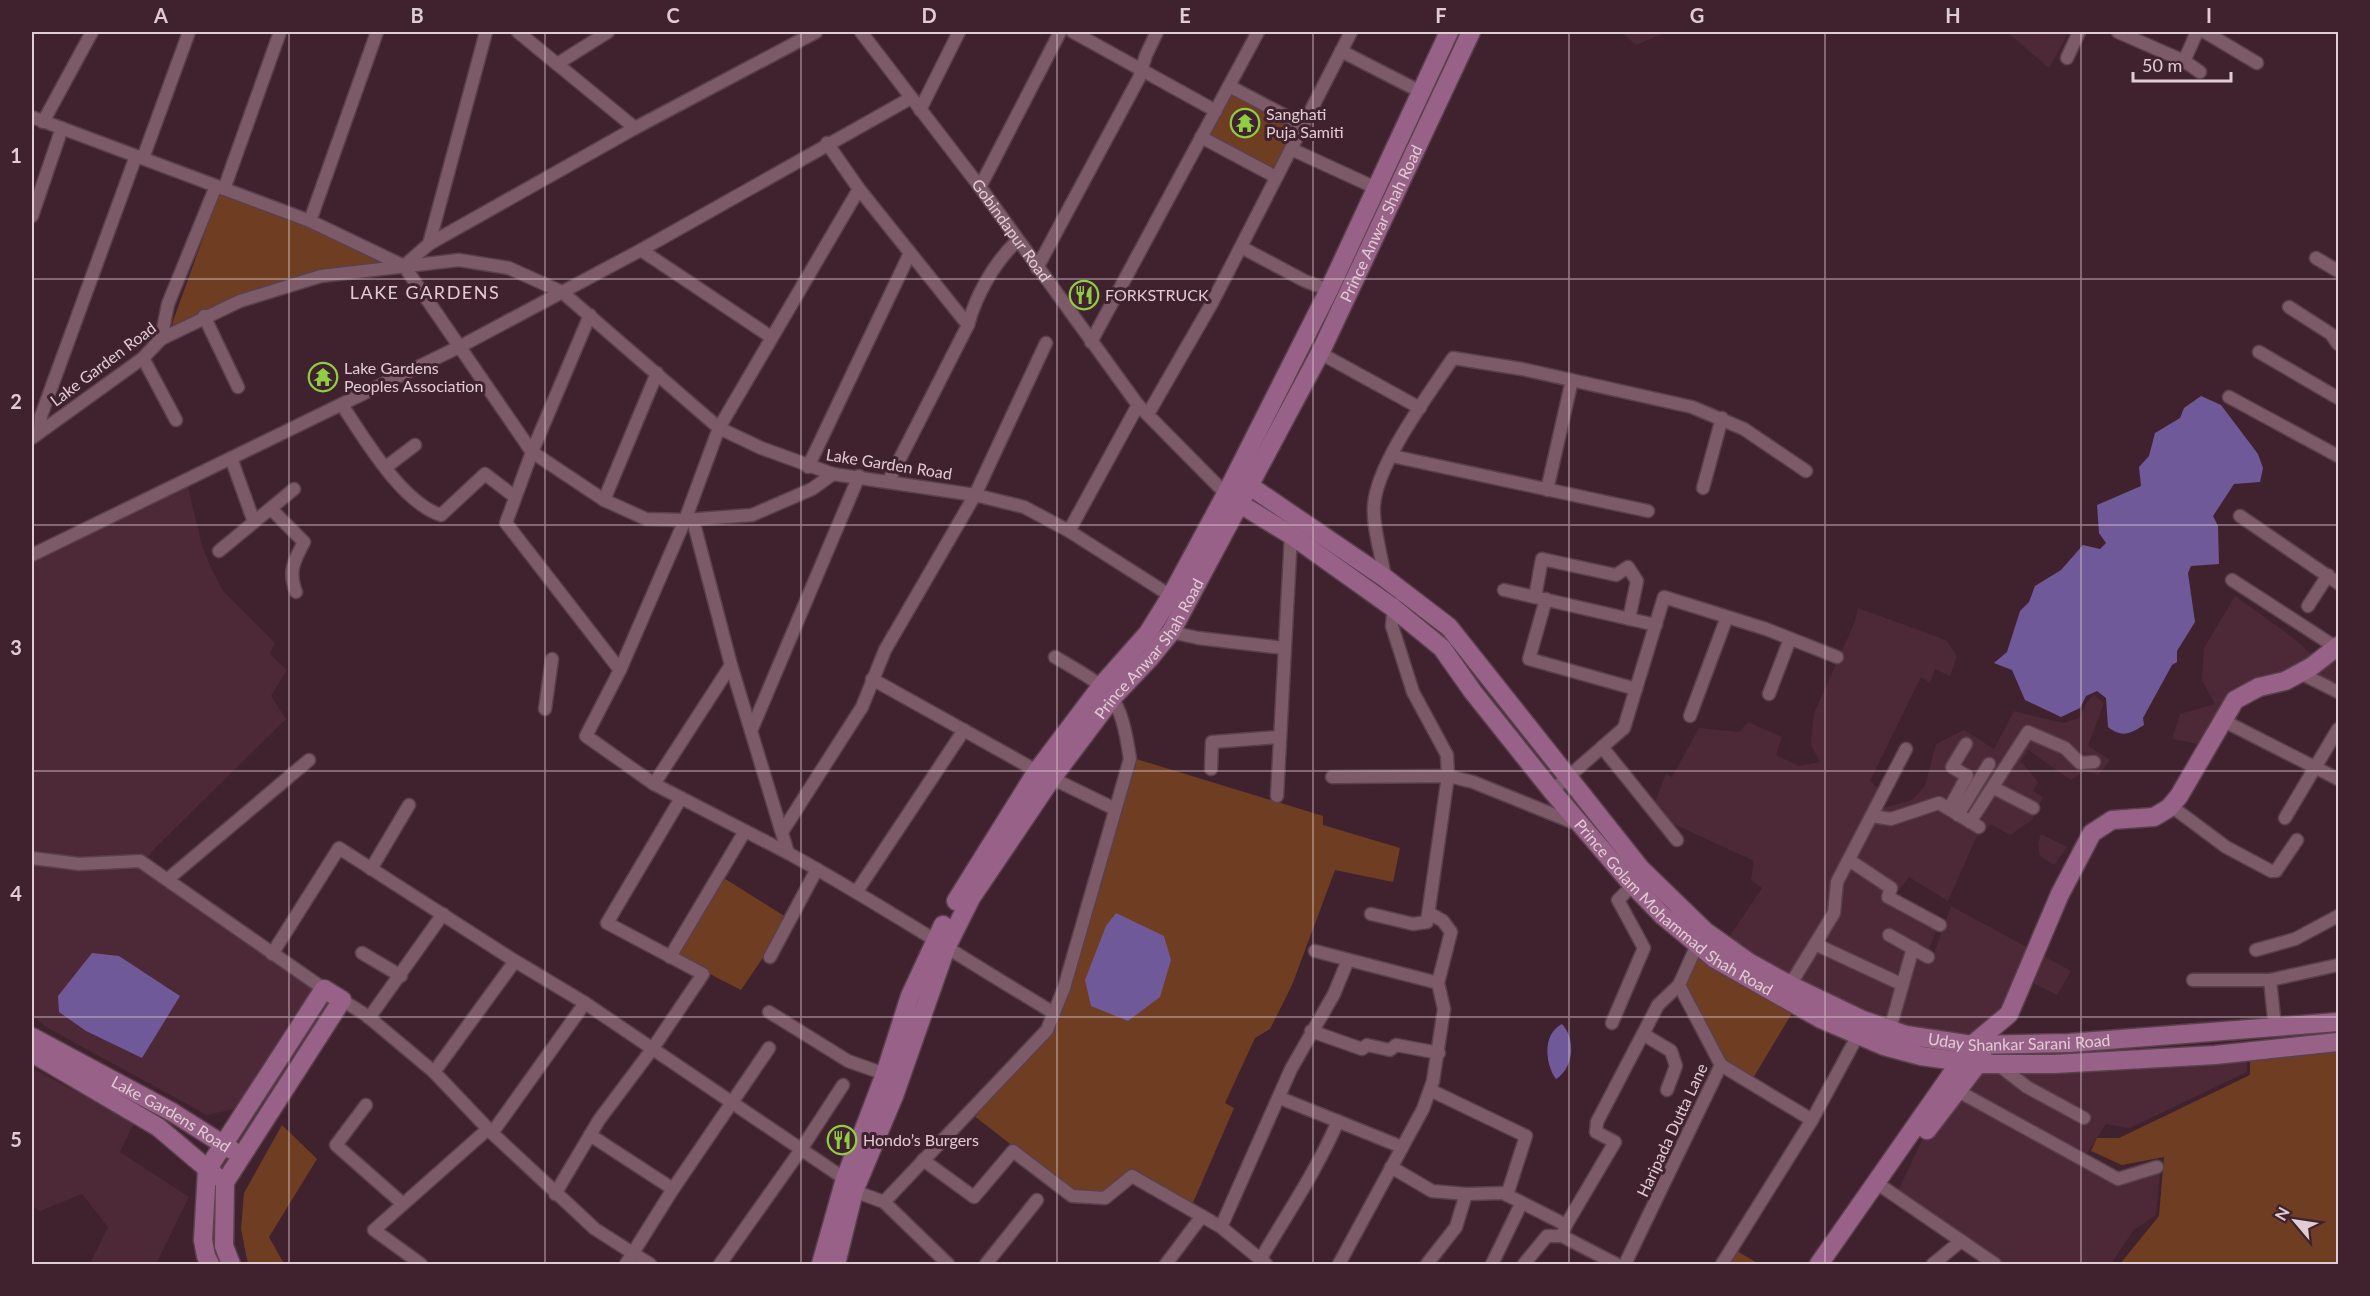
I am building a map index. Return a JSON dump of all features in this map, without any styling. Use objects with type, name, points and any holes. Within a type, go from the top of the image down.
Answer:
[{"type":"street","points":[[92,32],[37,119],[310,221],[404,266],[532,452],[604,500],[646,519],[689,520],[752,515],[812,489],[833,474]]},
{"type":"street","points":[[36,435],[41,416],[189,32]]},
{"type":"street","points":[[161,339],[168,304],[220,188],[280,32]]},
{"type":"street","points":[[310,221],[377,32]]},
{"type":"street","points":[[429,244],[486,32]]},
{"type":"street","points":[[518,32],[635,128]]},
{"type":"street","points":[[557,64],[608,32]]},
{"type":"street","points":[[404,266],[429,244],[635,128],[816,32]]},
{"type":"street","name":"Gobindapur Road","points":[[861,32],[980,187],[1090,342],[1138,405],[1233,499]]},
{"type":"street","points":[[920,110],[959,32]]},
{"type":"street","points":[[980,187],[1060,32]]},
{"type":"street","points":[[1073,32],[1142,68],[1215,111]]},
{"type":"street","points":[[1037,268],[1142,68],[1157,32]]},
{"type":"street","points":[[1090,342],[1258,32]]},
{"type":"street","points":[[1148,414],[1170,379],[1241,247],[1351,32]]},
{"type":"street","name":"Prince Anwar Shah Road","points":[[1107,691],[1150,658],[1171,632],[1233,499],[1234,475],[1329,290],[1449,32]]},
{"type":"street","name":"Prince Anwar Shah Road","points":[[825,1263],[910,996],[1044,774],[1148,633],[1233,499],[1250,486],[1320,353],[1471,32]]},
{"type":"street","points":[[2067,58],[2079,32]]},
{"type":"street","points":[[2118,32],[2184,61],[2200,72]]},
{"type":"street","points":[[2184,61],[2197,32]]},
{"type":"street","points":[[2205,32],[2257,63]]},
{"type":"street","points":[[1341,51],[1421,92]]},
{"type":"street","points":[[1229,86],[1303,125]]},
{"type":"street","points":[[32,555],[461,346],[641,250],[827,143],[911,98]]},
{"type":"street","points":[[32,216],[62,128]]},
{"type":"street","points":[[1201,137],[1276,177]]},
{"type":"street","points":[[827,143],[859,189],[968,326]]},
{"type":"street","points":[[1291,149],[1376,188]]},
{"type":"street","points":[[859,189],[719,428],[689,520],[620,670],[586,736],[654,784],[857,891],[1054,1013]]},
{"type":"street","points":[[1358,228],[1376,236]]},
{"type":"street","points":[[888,482],[968,326],[984,286],[1005,253],[1017,241]]},
{"type":"street","points":[[1241,247],[1305,281],[1329,290]]},
{"type":"street","points":[[641,250],[771,337]]},
{"type":"street","points":[[808,467],[910,253]]},
{"type":"street","points":[[2316,258],[2338,271]]},
{"type":"street","name":"Lake Garden Road","points":[[36,435],[143,358],[161,339],[204,316],[240,301],[321,276],[459,260],[509,268],[562,292],[719,428],[808,467],[833,474],[859,476],[975,495],[1024,507],[1069,531],[1171,596]]},
{"type":"street","points":[[2289,307],[2331,333],[2338,344]]},
{"type":"street","points":[[590,315],[532,452],[506,523],[620,670]]},
{"type":"street","points":[[204,316],[238,387]]},
{"type":"street","points":[[782,832],[862,707],[872,679],[975,495],[1046,343]]},
{"type":"street","points":[[2259,352],[2338,398]]},
{"type":"street","points":[[1320,353],[1420,408]]},
{"type":"street","points":[[143,358],[176,420]]},
{"type":"street","points":[[1371,914],[1413,924],[1427,922],[1448,776],[1447,755],[1413,692],[1392,626],[1397,600],[1385,578],[1373,508],[1376,490],[1392,456],[1453,358],[1572,380],[1692,407],[1722,418],[1772,446],[1806,471]]},
{"type":"street","points":[[604,500],[657,373]]},
{"type":"street","points":[[1547,490],[1572,380]]},
{"type":"street","points":[[2229,396],[2338,456]]},
{"type":"street","points":[[342,405],[386,467],[428,511],[441,514],[485,474],[515,497]]},
{"type":"street","points":[[1069,531],[1138,405]]},
{"type":"street","points":[[1702,488],[1722,418]]},
{"type":"street","points":[[386,467],[415,445]]},
{"type":"street","points":[[1392,456],[1647,511]]},
{"type":"street","points":[[231,458],[254,522]]},
{"type":"street","points":[[1234,475],[1385,578]]},
{"type":"street","points":[[751,731],[859,476]]},
{"type":"street","points":[[219,551],[294,489]]},
{"type":"street","name":"Prince Golam Mohammad Shah Road","points":[[1233,499],[1397,600],[1442,648],[1552,791],[1633,885],[1696,945],[1758,985],[1858,1035],[1921,1056],[1969,1063]]},
{"type":"street","points":[[271,509],[304,542],[291,568],[290,578],[296,592]]},
{"type":"street","points":[[2240,516],[2338,584]]},
{"type":"street","points":[[689,520],[788,853]]},
{"type":"street","points":[[1277,796],[1291,535]]},
{"type":"street","points":[[1629,619],[1637,581],[1628,567],[1616,575],[1542,559],[1541,598],[1529,659],[1636,689]]},
{"type":"street","points":[[2308,606],[2328,575]]},
{"type":"street","points":[[1819,1264],[1969,1063],[1992,1045],[2009,1014],[2060,894],[2092,833],[2112,820],[2154,817],[2170,806],[2211,743],[2235,700],[2259,687],[2285,681],[2301,673],[2338,647],[2232,580]]},
{"type":"street","points":[[1504,590],[1656,626]]},
{"type":"street","points":[[1552,791],[1624,728],[1664,597],[1837,657]]},
{"type":"street","name":"Uday Shankar Sarani Road","points":[[1397,600],[1449,627],[1641,869],[1676,906],[1723,945],[1790,985],[1863,1020],[1924,1039],[1972,1045],[2145,1038],[2338,1022]]},
{"type":"street","points":[[1690,716],[1726,617]]},
{"type":"street","points":[[1171,632],[1198,638],[1284,648]]},
{"type":"street","points":[[1769,694],[1790,639]]},
{"type":"street","points":[[884,1202],[1047,1030],[1064,988],[1130,759],[1125,730],[1107,691],[1055,657]]},
{"type":"street","points":[[545,709],[552,659]]},
{"type":"street","points":[[654,784],[731,665]]},
{"type":"street","points":[[2301,673],[2338,692]]},
{"type":"street","points":[[872,679],[1044,774],[1115,808]]},
{"type":"street","points":[[2222,720],[2338,779]]},
{"type":"street","points":[[2285,818],[2318,767],[2338,729]]},
{"type":"street","points":[[857,891],[964,730]]},
{"type":"street","points":[[1872,816],[1891,819],[1939,803],[1975,825],[1994,788],[2028,732],[2065,748],[2080,763],[2094,762]]},
{"type":"street","points":[[1211,769],[1212,742],[1279,737]]},
{"type":"street","points":[[1953,812],[1967,776],[1952,767],[1966,744]]},
{"type":"street","points":[[1602,747],[1677,840]]},
{"type":"street","points":[[1790,985],[1834,913],[1837,882],[1906,749]]},
{"type":"street","points":[[168,879],[309,760]]},
{"type":"street","points":[[1953,812],[1989,764]]},
{"type":"street","points":[[1332,777],[1448,776],[1473,782],[1582,826]]},
{"type":"street","points":[[1994,788],[2032,808]]},
{"type":"street","points":[[555,1194],[590,1135],[703,974],[607,923],[681,798]]},
{"type":"street","points":[[371,869],[409,805]]},
{"type":"street","points":[[2170,806],[2226,847],[2271,871],[2276,871],[2297,840]]},
{"type":"street","points":[[670,957],[745,831]]},
{"type":"street","points":[[272,954],[339,848],[514,961],[585,1003],[849,1185],[884,1202],[948,1264]]},
{"type":"street","points":[[32,858],[79,864],[140,861],[168,879],[272,954],[369,1018],[434,1072],[555,1194],[630,1259],[650,1264]]},
{"type":"street","points":[[1849,860],[1891,888],[1888,897],[1940,925]]},
{"type":"street","points":[[770,957],[817,869]]},
{"type":"street","points":[[1612,1023],[1644,948],[1618,900],[1633,885]]},
{"type":"street","points":[[1339,1264],[1430,1090],[1439,1053],[1444,1009],[1438,983],[1451,932],[1443,921],[1429,913]]},
{"type":"street","points":[[369,1018],[443,914]]},
{"type":"street","points":[[2256,950],[2295,939],[2338,916]]},
{"type":"street","points":[[1889,935],[1928,957]]},
{"type":"street","name":"Prince Anwar Shah Road","points":[[849,1185],[894,1096],[941,945]]},
{"type":"street","points":[[1524,1264],[1547,1236],[1564,1231],[1615,1142],[1596,1132],[1597,1122],[1658,1005],[1679,986],[1696,945]]},
{"type":"street","points":[[1815,945],[1901,984]]},
{"type":"street","points":[[1890,1029],[1913,948]]},
{"type":"street","points":[[1315,951],[1438,983]]},
{"type":"street","points":[[362,953],[401,976]]},
{"type":"street","points":[[1221,1227],[1292,1069],[1311,1031],[1334,994],[1348,960]]},
{"type":"street","points":[[434,1072],[514,961]]},
{"type":"street","points":[[2193,980],[2270,980],[2338,965]]},
{"type":"street","points":[[2270,980],[2274,1027]]},
{"type":"street","name":"Haripada Dutta Lane","points":[[1625,1264],[1721,1065],[1679,986]]},
{"type":"street","points":[[225,1182],[207,1170],[324,989]]},
{"type":"street","points":[[241,1155],[342,1000]]},
{"type":"street","points":[[421,1264],[374,1230],[490,1131],[585,1003]]},
{"type":"street","points":[[769,1012],[848,1061],[885,1074]]},
{"type":"street","points":[[1832,1264],[1884,1188],[1958,1091],[1969,1063],[1972,1045],[2009,1014]]},
{"type":"street","points":[[1311,1031],[1362,1049],[1367,1045],[1390,1050],[1396,1045],[1439,1053]]},
{"type":"street","points":[[1643,1034],[1671,1051],[1676,1066],[1667,1090]]},
{"type":"street","points":[[1722,1264],[1812,1120],[1858,1035]]},
{"type":"street","name":"Lake Gardens Road","points":[[32,1037],[172,1112],[241,1155],[225,1182],[224,1246],[231,1264]]},
{"type":"street","name":"Uday Shankar Sarani Road","points":[[1969,1063],[2054,1064],[2216,1055],[2338,1042]]},
{"type":"street","points":[[630,1259],[673,1189],[769,1048]]},
{"type":"street","name":"Lake Gardens Road","points":[[32,1053],[158,1127],[207,1170],[203,1240],[210,1264]]},
{"type":"street","points":[[1996,1064],[2027,1087],[2084,1118]]},
{"type":"street","points":[[1721,1065],[1812,1120]]},
{"type":"street","points":[[720,1264],[800,1151],[843,1085]]},
{"type":"street","points":[[1430,1090],[1526,1136],[1507,1196]]},
{"type":"street","points":[[1958,1091],[2118,1179],[2157,1167]]},
{"type":"street","points":[[1280,1098],[1402,1147]]},
{"type":"street","points":[[366,1105],[336,1145],[403,1204]]},
{"type":"street","points":[[1244,1264],[1259,1259],[1318,1165],[1338,1121]]},
{"type":"street","points":[[590,1135],[673,1189]]},
{"type":"street","points":[[923,1160],[974,1197],[1013,1151],[1072,1196],[1105,1198],[1131,1176],[1221,1227],[1259,1259]]},
{"type":"street","points":[[1391,1167],[1432,1191],[1466,1194],[1503,1193],[1616,1264]]},
{"type":"street","points":[[1884,1188],[1995,1264]]},
{"type":"street","points":[[1427,1264],[1456,1227],[1466,1194]]},
{"type":"street","points":[[986,1264],[1036,1200]]},
{"type":"street","points":[[1492,1264],[1521,1204]]},
{"type":"street","points":[[1166,1264],[1203,1216]]},
{"type":"street","points":[[1933,1264],[1961,1241]]},
{"type":"shaded area","points":[[1621,32],[1667,32],[1636,45]]},
{"type":"shaded area","points":[[2007,32],[2069,32],[2049,68]]},
{"type":"shaded area","points":[[1232,91],[1298,125],[1274,171],[1210,136]]},
{"type":"shaded area","points":[[220,191],[391,262],[307,274],[238,297],[171,333],[173,321]]},
{"type":"shaded area","points":[[2201,396],[2221,405],[2258,454],[2263,468],[2260,482],[2234,484],[2213,516],[2218,526],[2219,564],[2191,566],[2188,573],[2195,622],[2177,651],[2177,662],[2172,665],[2143,718],[2144,725],[2122,734],[2108,727],[2106,698],[2097,691],[2086,696],[2080,708],[2061,717],[2025,700],[2012,670],[1994,663],[2007,652],[2020,611],[2029,602],[2035,586],[2061,570],[2083,545],[2100,549],[2106,543],[2099,533],[2097,505],[2141,486],[2139,467],[2149,456],[2155,433],[2180,418],[2184,408]]},
{"type":"shaded area","points":[[187,482],[202,546],[223,591],[275,643],[270,654],[287,670],[271,696],[286,719],[154,849],[142,864],[317,989],[253,1096],[234,1109],[207,1115],[46,1027],[32,1014],[32,559]]},
{"type":"shaded area","points":[[2235,596],[2292,637],[2316,658],[2232,696],[2203,745],[2172,739],[2180,714],[2215,704],[2202,680],[2204,648]]},
{"type":"shaded area","points":[[1858,608],[1946,640],[1957,656],[1950,676],[1935,669],[1930,683],[1921,677],[1870,781],[1881,791],[1830,913],[1784,989],[1721,949],[1762,888],[1751,880],[1754,861],[1665,820],[1653,807],[1666,774],[1672,777],[1699,728],[1739,732],[1748,722],[1782,737],[1776,755],[1799,766],[1820,762],[1811,745],[1814,713],[1854,624]]},
{"type":"shaded area","points":[[2338,650],[2338,689],[2307,675]]},
{"type":"shaded area","points":[[2094,695],[2104,703],[2088,746],[2110,760],[2099,775],[2085,771],[2071,780],[2028,750],[2021,761],[2038,782],[2033,791],[2043,797],[2032,820],[2010,835],[1991,824],[1976,838],[1948,901],[1909,877],[1891,901],[1937,929],[1928,951],[1909,950],[1882,1029],[1791,991],[1836,916],[1838,883],[1883,808],[1912,800],[1925,786],[1936,744],[1964,730],[1994,749],[2014,711],[2063,723],[2079,718],[2087,702]]},
{"type":"shaded area","points":[[1133,758],[1323,816],[1323,825],[1400,848],[1393,882],[1335,870],[1292,985],[1270,1029],[1255,1038],[1225,1103],[1234,1108],[1192,1205],[1134,1169],[1104,1193],[1071,1191],[973,1115],[1048,1035]]},
{"type":"shaded area","points":[[2041,834],[2067,847],[2054,865],[2040,856],[2038,843]]},
{"type":"shaded area","points":[[722,877],[789,919],[741,990],[675,956]]},
{"type":"shaded area","points":[[1951,906],[2071,971],[2057,995],[2019,976],[2005,1007],[1997,1052],[1957,1053],[1889,1033],[1914,952],[1931,962]]},
{"type":"shaded area","points":[[1116,913],[1164,936],[1171,960],[1160,997],[1128,1021],[1091,1006],[1085,980],[1106,926]]},
{"type":"shaded area","points":[[1701,944],[1795,1008],[1749,1085],[1729,1067],[1682,985]]},
{"type":"shaded area","points":[[92,953],[119,956],[180,996],[142,1058],[86,1031],[59,1012],[58,996]]},
{"type":"shaded area","points":[[1562,1024],[1570,1037],[1571,1053],[1566,1068],[1556,1079],[1549,1065],[1547,1050],[1551,1035]]},
{"type":"shaded area","points":[[2338,1036],[2338,1264],[2120,1264],[2159,1216],[2164,1157],[2122,1165],[2091,1151],[2097,1138],[2119,1138],[2250,1075],[2250,1047]]},
{"type":"shaded area","points":[[2246,1046],[2247,1072],[2130,1128],[2106,1124],[2082,1161],[2117,1183],[2160,1172],[2156,1215],[2133,1231],[2111,1264],[2001,1264],[1897,1193],[1960,1060]]},
{"type":"shaded area","points":[[32,1068],[134,1123],[120,1152],[189,1197],[156,1264],[90,1264],[108,1227],[82,1194],[40,1211],[32,1206]]},
{"type":"shaded area","points":[[282,1125],[317,1159],[269,1237],[284,1264],[248,1264],[241,1229],[244,1193]]},
{"type":"shaded area","points":[[1735,1250],[1759,1264],[1726,1264]]},
{"type":"place","name":"Sanghati Puja Samiti","points":[[1245,123]]},
{"type":"place","name":"FORKSTRUCK","points":[[1084,295]]},
{"type":"place","name":"Lake Gardens Peoples Association","points":[[323,377]]},
{"type":"place","name":"Hondo’s Burgers","points":[[842,1140]]},
{"type":"district","name":"LAKE GARDENS","points":[[425,293]]}]
